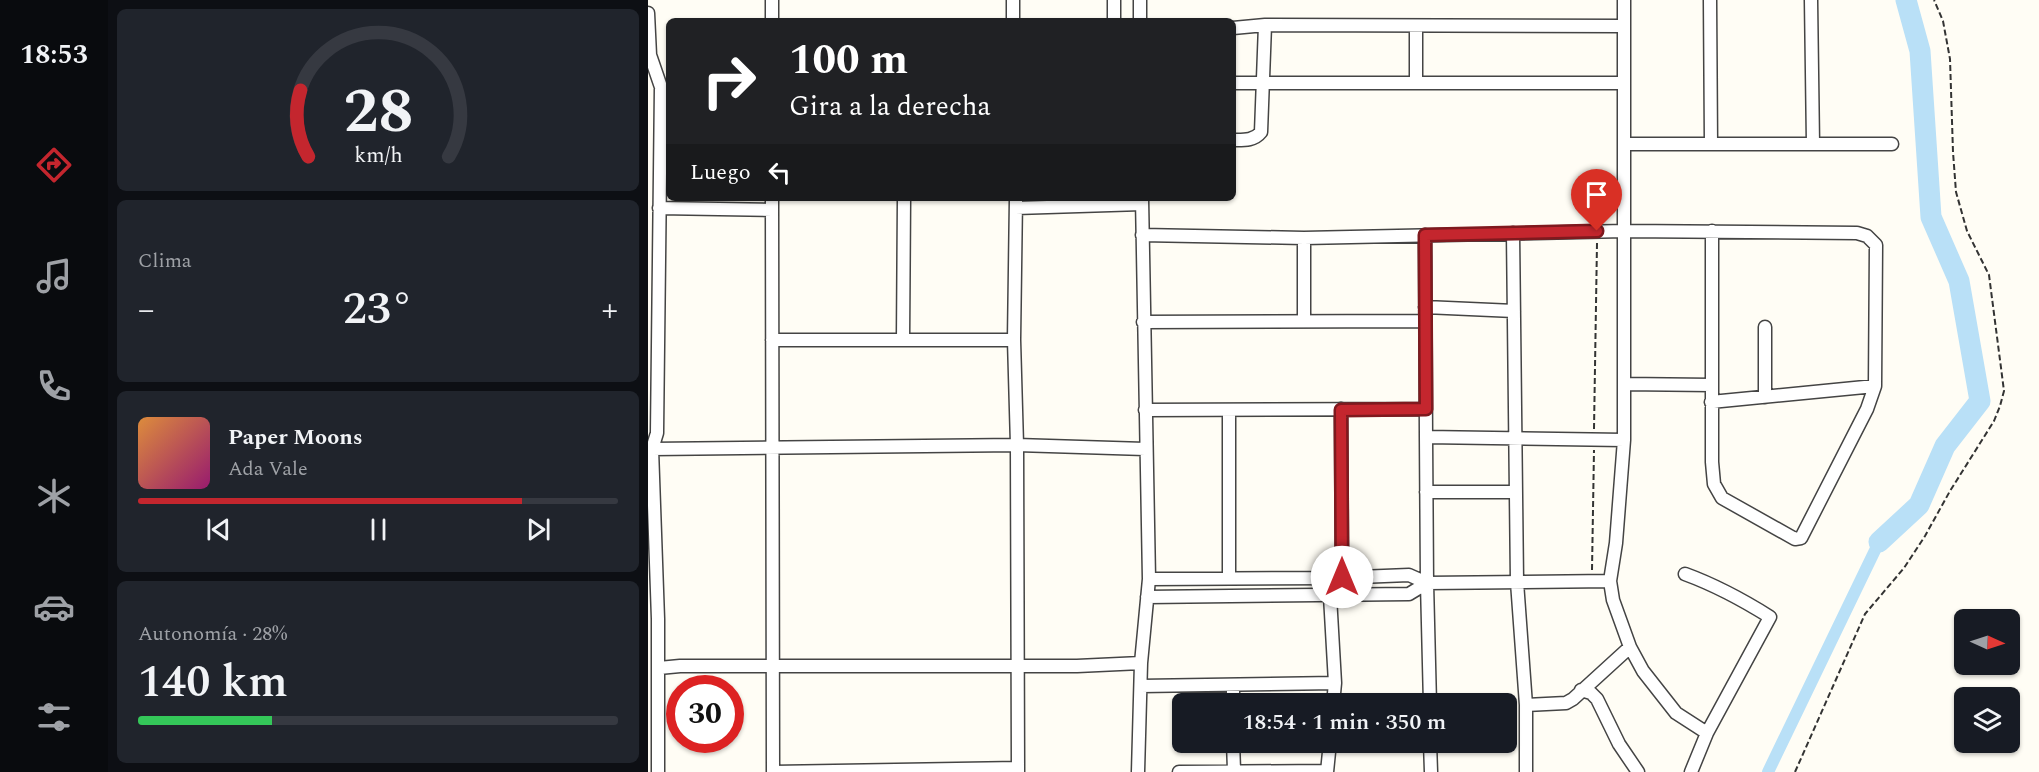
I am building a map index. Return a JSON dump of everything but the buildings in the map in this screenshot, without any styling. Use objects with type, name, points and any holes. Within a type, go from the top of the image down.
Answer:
[{"type":"street","points":[[772,0],[772,18]]},
{"type":"street","points":[[1013,0],[1013,18]]},
{"type":"street","points":[[1114,0],[1114,18]]},
{"type":"street","points":[[1140,0],[1140,18]]},
{"type":"street","points":[[1624,0],[1623,440],[1616,543],[1610,581],[1613,600],[1630,647],[1643,671],[1676,713],[1707,734]]},
{"type":"street","points":[[1710,0],[1711,144]]},
{"type":"street","points":[[1811,0],[1813,144]]},
{"type":"street","points":[[648,13],[649,58],[661,87],[657,433],[650,446],[653,619],[659,668],[658,772]]},
{"type":"street","points":[[1236,28],[1265,25],[1624,26]]},
{"type":"street","points":[[1236,140],[1250,139],[1261,132],[1265,25]]},
{"type":"street","points":[[1416,26],[1416,82]]},
{"type":"street","points":[[1236,83],[1624,83]]},
{"type":"street","points":[[1624,144],[1892,144]]},
{"type":"street","points":[[903,340],[904,201]]},
{"type":"street","points":[[659,208],[772,204],[773,772],[1018,770],[1017,445],[1014,340],[1016,203],[1142,201],[1149,579],[1141,663],[1138,772]]},
{"type":"street","points":[[1142,235],[1304,238],[1597,231],[1712,231],[1857,233],[1867,236],[1876,245],[1875,386],[1867,409],[1801,538],[1798,539],[1722,498],[1714,484],[1712,231]]},
{"type":"street","points":[[1513,233],[1517,582],[1526,705],[1526,772]]},
{"type":"street","points":[[1425,235],[1430,693]]},
{"type":"street","points":[[1304,238],[1304,321]]},
{"type":"street","points":[[1425,307],[1514,311]]},
{"type":"street","points":[[1143,322],[1425,321]]},
{"type":"street","points":[[1765,327],[1765,397]]},
{"type":"street","points":[[772,340],[1014,340]]},
{"type":"street","points":[[1623,384],[1712,385]]},
{"type":"street","points":[[1712,402],[1875,386]]},
{"type":"street","points":[[1145,410],[1426,409]]},
{"type":"street","points":[[1228,578],[1229,410]]},
{"type":"street","points":[[1341,410],[1342,577]]},
{"type":"street","points":[[1426,437],[1623,440]]},
{"type":"street","points":[[650,446],[773,449],[1017,445],[1145,449]]},
{"type":"street","points":[[1426,492],[1516,492]]},
{"type":"street","points":[[1685,574],[1702,580],[1770,617],[1707,734],[1691,772]]},
{"type":"street","points":[[1149,579],[1409,575],[1427,583],[1610,581]]},
{"type":"street","points":[[1147,597],[1409,594],[1427,583]]},
{"type":"street","points":[[1330,596],[1334,693]]},
{"type":"street","points":[[1526,705],[1566,703],[1630,647]]},
{"type":"street","points":[[659,668],[680,666],[1077,666],[1141,663]]},
{"type":"street","points":[[1141,686],[1335,683]]},
{"type":"street","points":[[1233,685],[1233,693]]},
{"type":"street","points":[[1581,690],[1591,693],[1597,699],[1619,744],[1638,772]]},
{"type":"street","points":[[1233,753],[1234,770]]},
{"type":"street","points":[[1179,772],[1327,771],[1328,753]]},
{"type":"street","points":[[1430,753],[1431,772]]},
{"type":"path","points":[[1795,772],[1865,614],[1904,568],[1926,536],[1950,491],[1994,421],[2004,391],[1989,275],[1966,231],[1956,192],[1950,59],[1943,21],[1934,0]]},
{"type":"path","points":[[1592,581],[1597,231]]},
{"type":"waterway","points":[[1879,542],[1919,505],[1945,446],[1980,401],[1959,281],[1931,217],[1920,51],[1906,0]]},
{"type":"waterway","points":[[1768,772],[1879,542]]},
{"type":"route","points":[[1342,577],[1341,410],[1426,409],[1425,235],[1597,231]]}]
